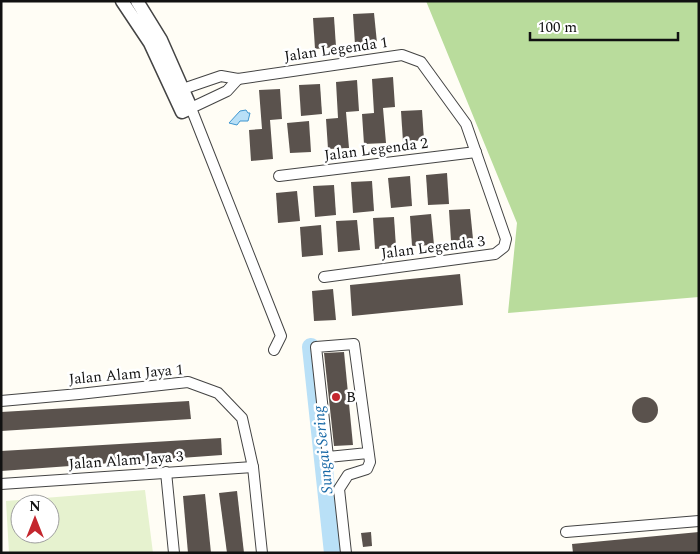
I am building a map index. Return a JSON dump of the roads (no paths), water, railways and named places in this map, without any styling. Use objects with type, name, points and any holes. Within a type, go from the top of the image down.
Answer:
[{"type":"street","points":[[122,1],[150,42],[178,91]]},
{"type":"street","points":[[138,1],[161,40],[178,91],[277,326],[280,336],[274,350]]},
{"type":"street","name":"Jalan Legenda 1","points":[[178,91],[221,76],[238,79],[402,55],[422,62],[466,124],[476,152]]},
{"type":"street","points":[[186,110],[227,91],[238,79]]},
{"type":"street","name":"Jalan Legenda 2","points":[[279,176],[476,152]]},
{"type":"street","name":"Jalan Legenda 3","points":[[324,276],[496,254],[504,247],[506,239],[476,152]]},
{"type":"street","points":[[346,553],[339,490],[348,475],[367,469],[370,462],[354,344],[316,347],[328,457],[368,452]]},
{"type":"street","name":"Jalan Alam Jaya 1","points":[[1,401],[188,382],[218,393],[242,418],[253,467]]},
{"type":"street","points":[[253,467],[262,553]]},
{"type":"street","name":"Jalan Alam Jaya 3","points":[[1,484],[253,467]]},
{"type":"street","points":[[166,472],[174,553]]},
{"type":"street","points":[[566,532],[699,521]]},
{"type":"water","points":[[246,110],[250,113],[248,121],[240,121],[237,125],[229,123],[240,111]]},
{"type":"waterway","name":"Sungai Sering","points":[[311,347],[333,553]]},
{"type":"place","name":"B","points":[[336,397]]}]
